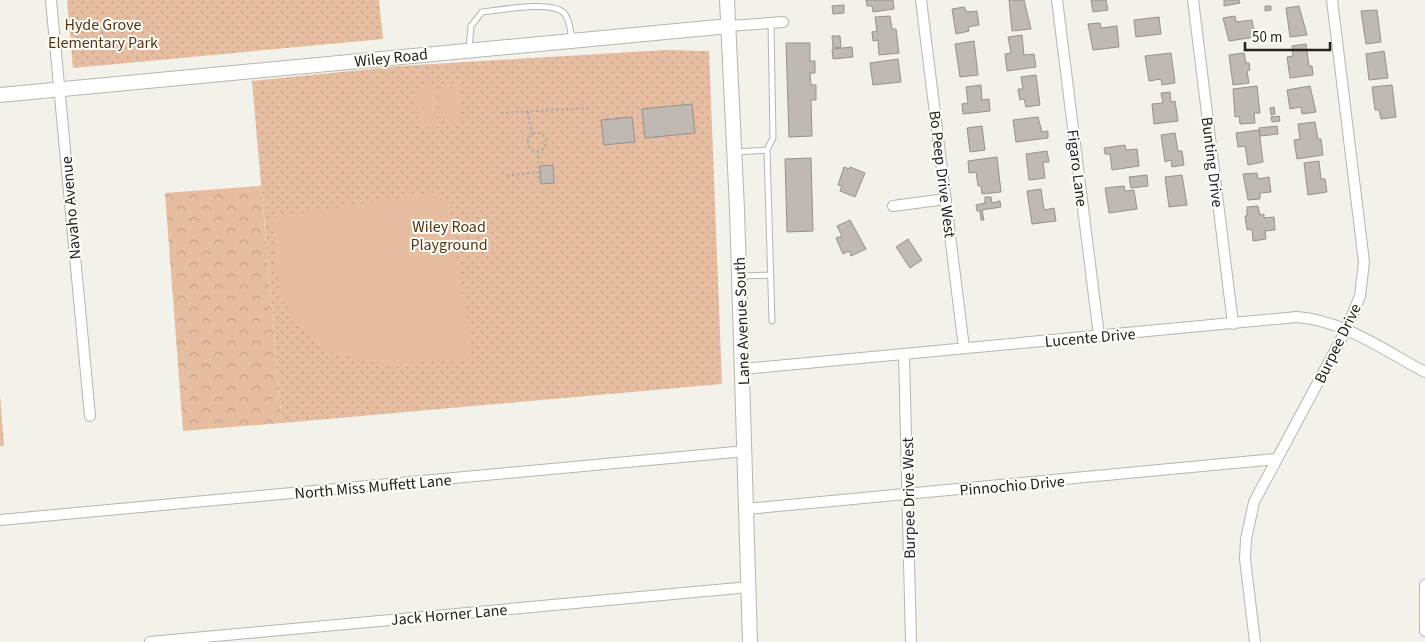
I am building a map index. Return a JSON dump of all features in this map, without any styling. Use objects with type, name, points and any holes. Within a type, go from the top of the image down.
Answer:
[{"type":"street","name":"Navaho Avenue","points":[[51,0],[90,416]]},
{"type":"street","name":"Lane Avenue South","points":[[727,0],[740,276],[748,509],[750,642]]},
{"type":"street","name":"Bo Peep Drive West","points":[[921,0],[964,348]]},
{"type":"street","name":"Figaro Lane","points":[[1057,0],[1099,336]]},
{"type":"street","name":"Bunting Drive","points":[[1193,0],[1233,324]]},
{"type":"street","name":"Burpee Drive","points":[[1255,642],[1245,559],[1246,539],[1254,502],[1346,330],[1360,296],[1364,262],[1332,0]]},
{"type":"street","name":"Wiley Road","points":[[0,95],[572,40],[783,22]]},
{"type":"street","points":[[893,206],[946,199]]},
{"type":"street","name":"Lucente Drive","points":[[743,369],[1298,318],[1321,320],[1346,330],[1425,372]]},
{"type":"street","name":"Burpee Drive West","points":[[904,355],[911,642]]},
{"type":"street","name":"North Miss Muffett Lane","points":[[0,520],[746,452]]},
{"type":"street","name":"Pinnochio Drive","points":[[748,509],[1276,459]]},
{"type":"street","points":[[1425,585],[1425,631]]},
{"type":"street","name":"Jack Horner Lane","points":[[150,642],[748,587]]},
{"type":"lane","points":[[469,50],[471,26],[482,12],[546,6],[563,12],[568,17],[572,40]]},
{"type":"lane","points":[[771,23],[773,138],[767,150],[772,321]]},
{"type":"lane","points":[[735,152],[767,150]]},
{"type":"lane","points":[[740,276],[771,275]]},
{"type":"path","points":[[501,113],[590,108]]},
{"type":"path","points":[[528,112],[532,134]]},
{"type":"path","points":[[540,133],[546,140],[543,149],[538,151],[532,150],[528,145],[528,139],[532,134],[540,133]]},
{"type":"path","points":[[538,151],[537,172],[539,182]]},
{"type":"path","points":[[507,176],[537,172]]},
{"type":"green space","name":"Hyde Grove Elementary Park","points":[[67,0],[379,0],[383,39],[73,68]]},
{"type":"green space","name":"Wiley Road Playground","points":[[665,50],[709,51],[722,384],[282,423],[252,81],[400,66]]},
{"type":"green space","points":[[459,84],[462,124],[444,126],[440,85]]},
{"type":"green space","points":[[434,86],[438,127],[419,128],[416,88]]},
{"type":"green space","points":[[261,186],[282,423],[183,431],[165,193]]},
{"type":"green space","points":[[437,192],[449,201],[472,358],[385,365],[327,351],[299,324],[280,295],[272,218]]},
{"type":"green space","points":[[0,394],[4,446],[0,446]]},
{"type":"building","points":[[866,0],[893,0],[894,9],[873,12],[872,6],[867,6]]},
{"type":"building","points":[[1009,0],[1024,0],[1031,29],[1012,31]]},
{"type":"building","points":[[1091,0],[1106,0],[1108,10],[1093,12]]},
{"type":"building","points":[[1224,0],[1239,0],[1240,3],[1224,6]]},
{"type":"building","points":[[844,5],[844,13],[833,14],[832,6]]},
{"type":"building","points":[[1265,6],[1271,6],[1271,10],[1265,11]]},
{"type":"building","points":[[1299,6],[1307,35],[1290,37],[1286,8]]},
{"type":"building","points":[[964,7],[967,12],[977,11],[979,25],[968,27],[969,31],[956,34],[952,9]]},
{"type":"building","points":[[1377,10],[1381,42],[1366,44],[1361,11]]},
{"type":"building","points":[[890,16],[892,29],[896,29],[899,53],[879,55],[878,40],[873,41],[872,32],[877,31],[875,17]]},
{"type":"building","points":[[1235,16],[1236,22],[1252,20],[1255,37],[1229,41],[1223,18]]},
{"type":"building","points":[[1159,17],[1161,34],[1136,37],[1134,20]]},
{"type":"building","points":[[1100,23],[1101,28],[1117,26],[1119,47],[1093,50],[1088,24]]},
{"type":"building","points":[[1022,35],[1024,55],[1034,54],[1036,67],[1007,71],[1005,54],[1011,53],[1008,37]]},
{"type":"building","points":[[832,36],[840,36],[841,47],[833,48]]},
{"type":"building","points":[[974,41],[978,75],[960,77],[955,44]]},
{"type":"building","points":[[786,43],[810,43],[810,61],[815,61],[815,73],[810,73],[811,85],[816,85],[816,100],[811,100],[812,136],[789,137]]},
{"type":"building","points":[[1306,44],[1309,66],[1312,66],[1313,75],[1290,78],[1287,57],[1293,56],[1292,46]]},
{"type":"building","points":[[852,47],[853,57],[833,59],[832,49]]},
{"type":"building","points":[[1384,51],[1388,78],[1369,80],[1366,54]]},
{"type":"building","points":[[1171,53],[1175,83],[1162,85],[1161,79],[1149,81],[1145,56]]},
{"type":"building","points":[[1244,53],[1246,63],[1249,63],[1250,70],[1247,71],[1249,83],[1233,85],[1229,55]]},
{"type":"building","points":[[898,59],[901,82],[873,85],[870,63]]},
{"type":"building","points":[[1036,75],[1040,105],[1026,107],[1024,99],[1020,100],[1018,89],[1023,89],[1021,77]]},
{"type":"building","points":[[981,85],[982,100],[989,99],[990,111],[963,114],[962,104],[968,103],[966,87]]},
{"type":"building","points":[[1392,85],[1396,117],[1381,119],[1379,110],[1375,110],[1372,87]]},
{"type":"building","points":[[1257,86],[1260,113],[1254,113],[1255,123],[1240,124],[1239,116],[1235,117],[1233,89]]},
{"type":"building","points":[[1310,86],[1316,112],[1302,114],[1301,107],[1290,109],[1287,90]]},
{"type":"building","points":[[1170,92],[1171,102],[1175,101],[1178,121],[1154,124],[1152,104],[1163,103],[1161,93]]},
{"type":"building","points":[[692,104],[695,133],[645,138],[642,109]]},
{"type":"building","points":[[1274,107],[1275,114],[1271,115],[1270,108]]},
{"type":"building","points":[[1279,116],[1280,121],[1272,122],[1271,117]]},
{"type":"building","points":[[632,117],[635,142],[604,145],[601,120]]},
{"type":"building","points":[[1038,117],[1042,132],[1048,131],[1048,138],[1016,142],[1013,120]]},
{"type":"building","points":[[1315,122],[1318,139],[1321,139],[1323,155],[1297,159],[1294,140],[1300,139],[1298,124]]},
{"type":"building","points":[[982,126],[985,150],[970,152],[967,128]]},
{"type":"building","points":[[1277,126],[1278,134],[1260,136],[1259,128]]},
{"type":"building","points":[[1259,130],[1263,162],[1248,165],[1245,146],[1238,147],[1236,133]]},
{"type":"building","points":[[1175,133],[1178,151],[1182,151],[1184,165],[1172,167],[1171,160],[1165,162],[1161,135]]},
{"type":"building","points":[[1125,145],[1126,150],[1137,149],[1139,166],[1112,170],[1110,154],[1105,154],[1104,148]]},
{"type":"building","points":[[1047,151],[1049,162],[1043,162],[1045,178],[1029,180],[1026,154]]},
{"type":"building","points":[[997,157],[1001,192],[982,194],[981,186],[978,186],[976,172],[969,173],[968,161]]},
{"type":"building","points":[[811,158],[813,231],[787,232],[785,159]]},
{"type":"building","points":[[1319,161],[1321,179],[1325,179],[1327,192],[1308,195],[1304,163]]},
{"type":"building","points":[[553,165],[554,183],[541,184],[540,166]]},
{"type":"building","points":[[844,167],[849,169],[850,167],[865,173],[855,197],[840,191],[842,186],[838,185]]},
{"type":"building","points":[[1257,173],[1258,179],[1269,177],[1271,192],[1260,193],[1260,199],[1248,200],[1243,174]]},
{"type":"building","points":[[1147,175],[1148,186],[1131,188],[1129,177]]},
{"type":"building","points":[[1182,175],[1187,205],[1169,207],[1165,177]]},
{"type":"building","points":[[1124,186],[1125,191],[1134,190],[1137,209],[1109,213],[1105,188]]},
{"type":"building","points":[[1041,189],[1044,210],[1054,208],[1056,221],[1032,224],[1027,191]]},
{"type":"building","points":[[985,197],[991,197],[992,203],[1000,201],[1001,207],[982,210],[984,220],[981,220],[980,211],[977,211],[976,205],[985,203]]},
{"type":"building","points":[[1258,206],[1260,215],[1264,214],[1264,218],[1274,217],[1275,230],[1265,231],[1266,239],[1253,241],[1252,229],[1247,230],[1245,216],[1247,216],[1247,207]]},
{"type":"building","points":[[850,220],[866,249],[851,256],[849,251],[843,254],[836,238],[842,236],[837,226]]},
{"type":"building","points":[[908,239],[922,260],[910,268],[896,247]]}]
